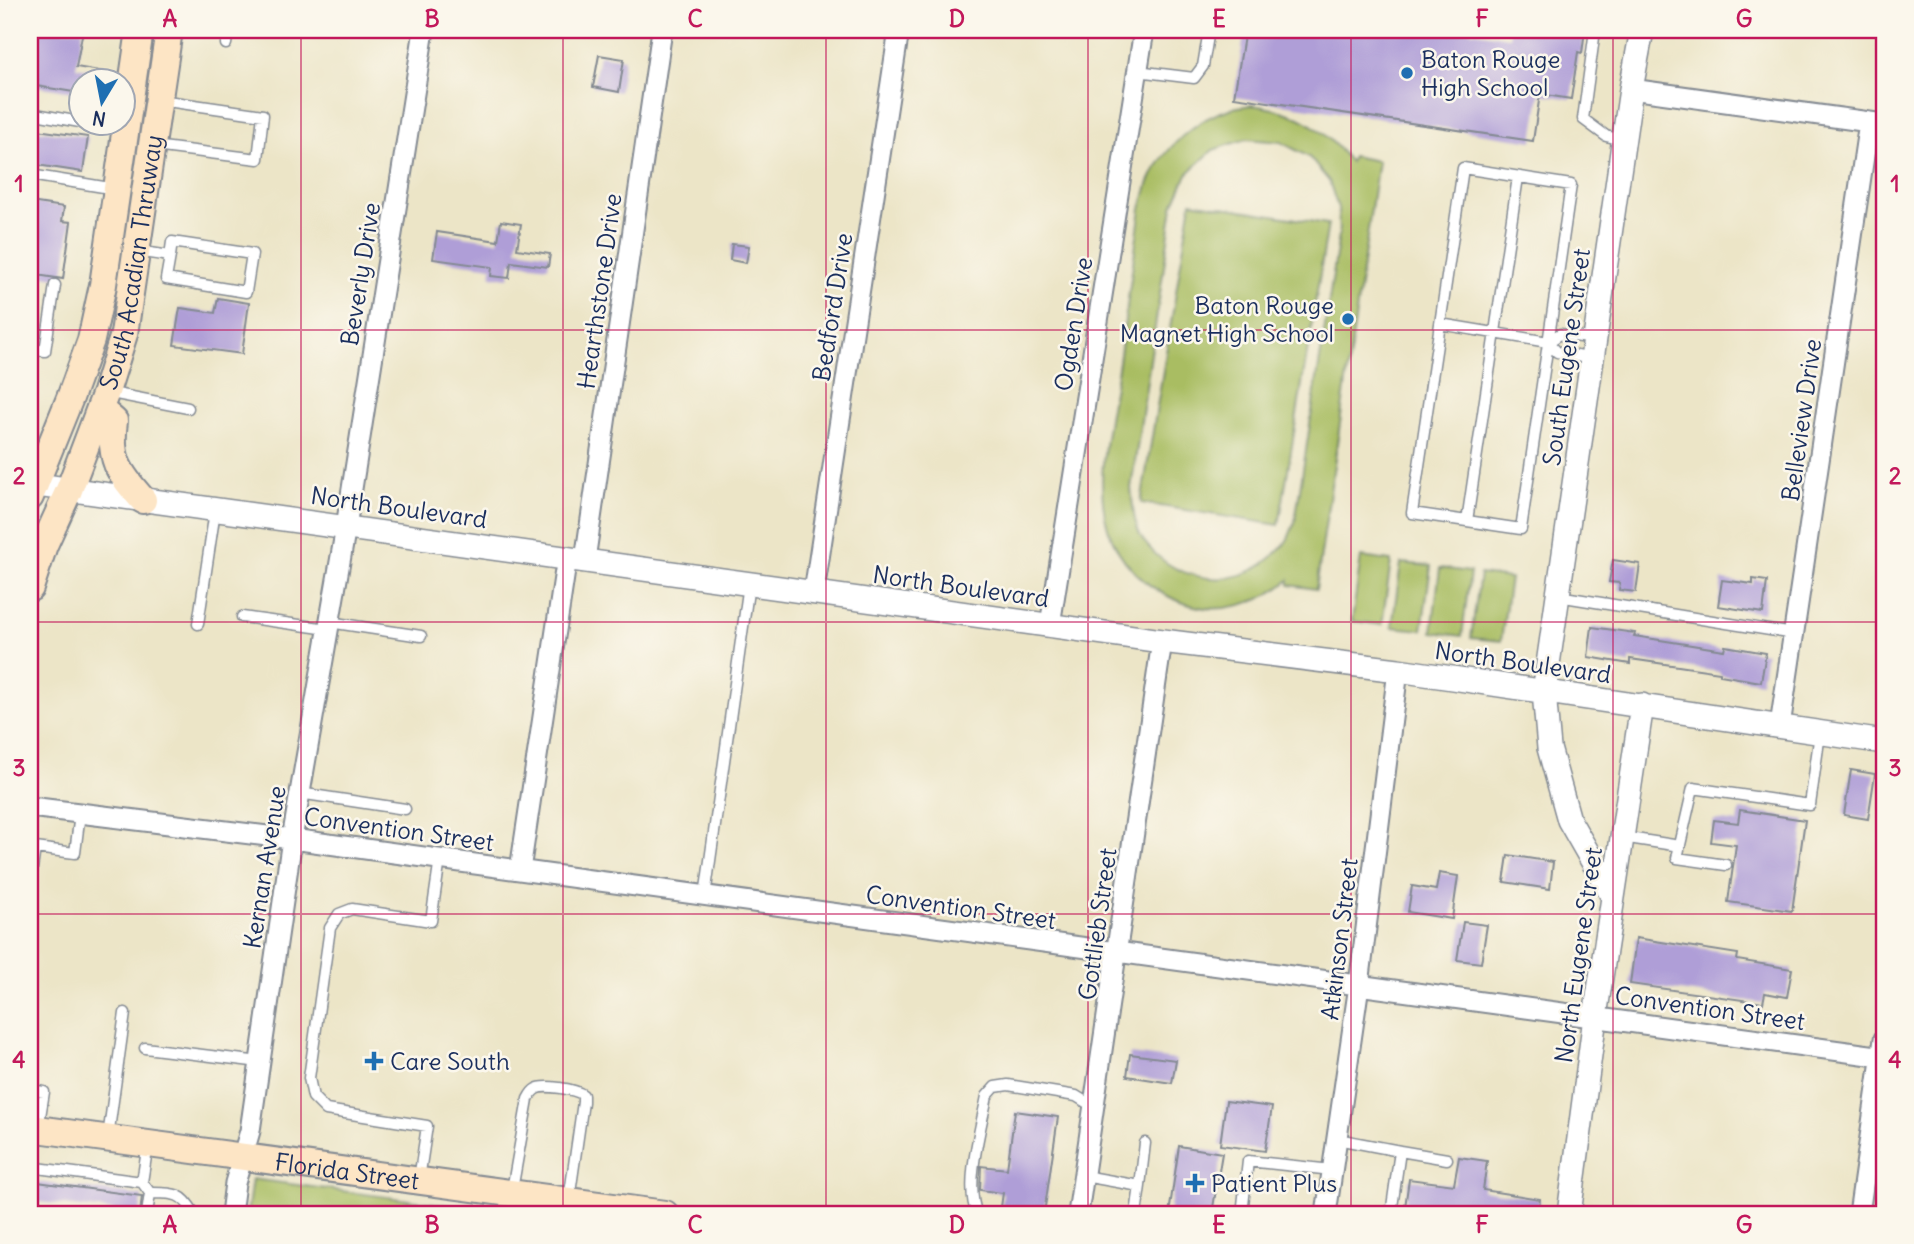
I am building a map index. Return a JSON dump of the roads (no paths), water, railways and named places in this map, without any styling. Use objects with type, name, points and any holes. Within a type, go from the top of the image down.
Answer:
[{"type":"main road","name":"South Acadian Thruway","points":[[135,66],[140,30]]},
{"type":"main road","name":"South Acadian Thruway","points":[[30,588],[44,545],[103,400],[124,334],[169,30]]},
{"type":"main road","name":"South Acadian Thruway","points":[[31,488],[71,398],[91,340],[103,285],[125,136]]},
{"type":"main road","points":[[103,400],[114,421],[112,445],[117,466],[143,500]]},
{"type":"main road","name":"Florida Street","points":[[34,1128],[569,1201],[596,1209],[664,1214]]},
{"type":"street","name":"Beverly Drive","points":[[345,527],[424,30]]},
{"type":"street","name":"Hearthstone Drive","points":[[520,870],[576,559],[662,30]]},
{"type":"street","name":"Bedford Drive","points":[[814,592],[900,30]]},
{"type":"street","name":"Ogden Drive","points":[[1050,625],[1144,30]]},
{"type":"street","name":"South Eugene Street","points":[[1613,897],[1569,820],[1549,748],[1544,692],[1642,30]]},
{"type":"street","points":[[1632,89],[1877,123]]},
{"type":"street","name":"Belleview Drive","points":[[1780,726],[1877,123]]},
{"type":"street","name":"North Boulevard","points":[[31,488],[216,508],[1162,641],[1398,670],[1884,742]]},
{"type":"street","name":"Kernan Avenue","points":[[231,1214],[235,1183],[250,1131],[299,793],[345,527]]},
{"type":"street","name":"Gottlieb Street","points":[[1078,1214],[1162,641]]},
{"type":"street","name":"Atkinson Street","points":[[1326,1214],[1359,985],[1398,670]]},
{"type":"street","name":"North Eugene Street","points":[[1569,1214],[1594,1017],[1642,705]]},
{"type":"street","name":"Convention Street","points":[[30,807],[292,839],[1594,1017],[1883,1051]]},
{"type":"street","points":[[1858,1214],[1883,1051]]},
{"type":"lane","points":[[226,44],[228,30]]},
{"type":"lane","points":[[1137,71],[1194,78],[1203,66],[1209,30]]},
{"type":"lane","points":[[1595,30],[1583,119],[1606,136],[1624,141]]},
{"type":"lane","points":[[153,146],[258,159],[263,115],[160,99]]},
{"type":"lane","points":[[30,113],[66,119]]},
{"type":"lane","points":[[1463,168],[1571,185],[1521,529],[1412,513],[1440,324],[1463,168]]},
{"type":"lane","points":[[30,175],[118,189]]},
{"type":"lane","points":[[1466,521],[1518,177]]},
{"type":"lane","points":[[172,242],[252,254],[246,292],[166,279],[170,256],[172,242]]},
{"type":"lane","points":[[137,250],[170,256]]},
{"type":"lane","points":[[30,349],[45,351],[55,285]]},
{"type":"lane","points":[[1440,324],[1548,342],[1557,352],[1594,349]]},
{"type":"lane","points":[[1548,342],[1560,334],[1594,349]]},
{"type":"lane","points":[[103,400],[188,408]]},
{"type":"lane","points":[[198,624],[216,508]]},
{"type":"lane","points":[[705,896],[749,583]]},
{"type":"lane","points":[[1558,596],[1794,634]]},
{"type":"lane","points":[[242,617],[421,636]]},
{"type":"lane","points":[[1726,865],[1677,858],[1693,788],[1811,805],[1820,732]]},
{"type":"lane","points":[[299,793],[405,809]]},
{"type":"lane","points":[[30,883],[35,848],[75,853],[79,813]]},
{"type":"lane","points":[[1622,836],[1679,846]]},
{"type":"lane","points":[[419,1181],[427,1126],[326,1110],[313,1097],[309,1079],[330,928],[339,914],[352,909],[431,921],[440,859]]},
{"type":"lane","points":[[108,1138],[125,1013]]},
{"type":"lane","points":[[145,1048],[260,1062]]},
{"type":"lane","points":[[977,1214],[972,1203],[973,1177],[987,1096],[995,1087],[1008,1085],[1076,1096],[1095,1107]]},
{"type":"lane","points":[[511,1193],[528,1099],[534,1090],[542,1087],[578,1091],[583,1095],[583,1102],[569,1201]]},
{"type":"lane","points":[[30,1090],[44,1092],[34,1128]]},
{"type":"lane","points":[[1337,1139],[1447,1159]]},
{"type":"lane","points":[[1136,1214],[1145,1143]]},
{"type":"lane","points":[[146,1214],[150,1193],[142,1182],[148,1144]]},
{"type":"lane","points":[[1391,1214],[1401,1151]]},
{"type":"lane","points":[[1242,1214],[1248,1161],[1332,1170]]},
{"type":"lane","points":[[30,1167],[142,1182]]},
{"type":"lane","points":[[1084,1177],[1140,1186]]},
{"type":"lane","points":[[150,1193],[172,1193],[187,1200],[194,1214]]},
{"type":"lane","points":[[30,1213],[37,1214]]},
{"type":"place","name":"Baton Rouge High School","points":[[1407,73]]},
{"type":"place","name":"Baton Rouge Magnet High School","points":[[1348,319]]},
{"type":"place","name":"Care South","points":[[374,1061]]},
{"type":"place","name":"Patient Plus","points":[[1195,1183]]}]
